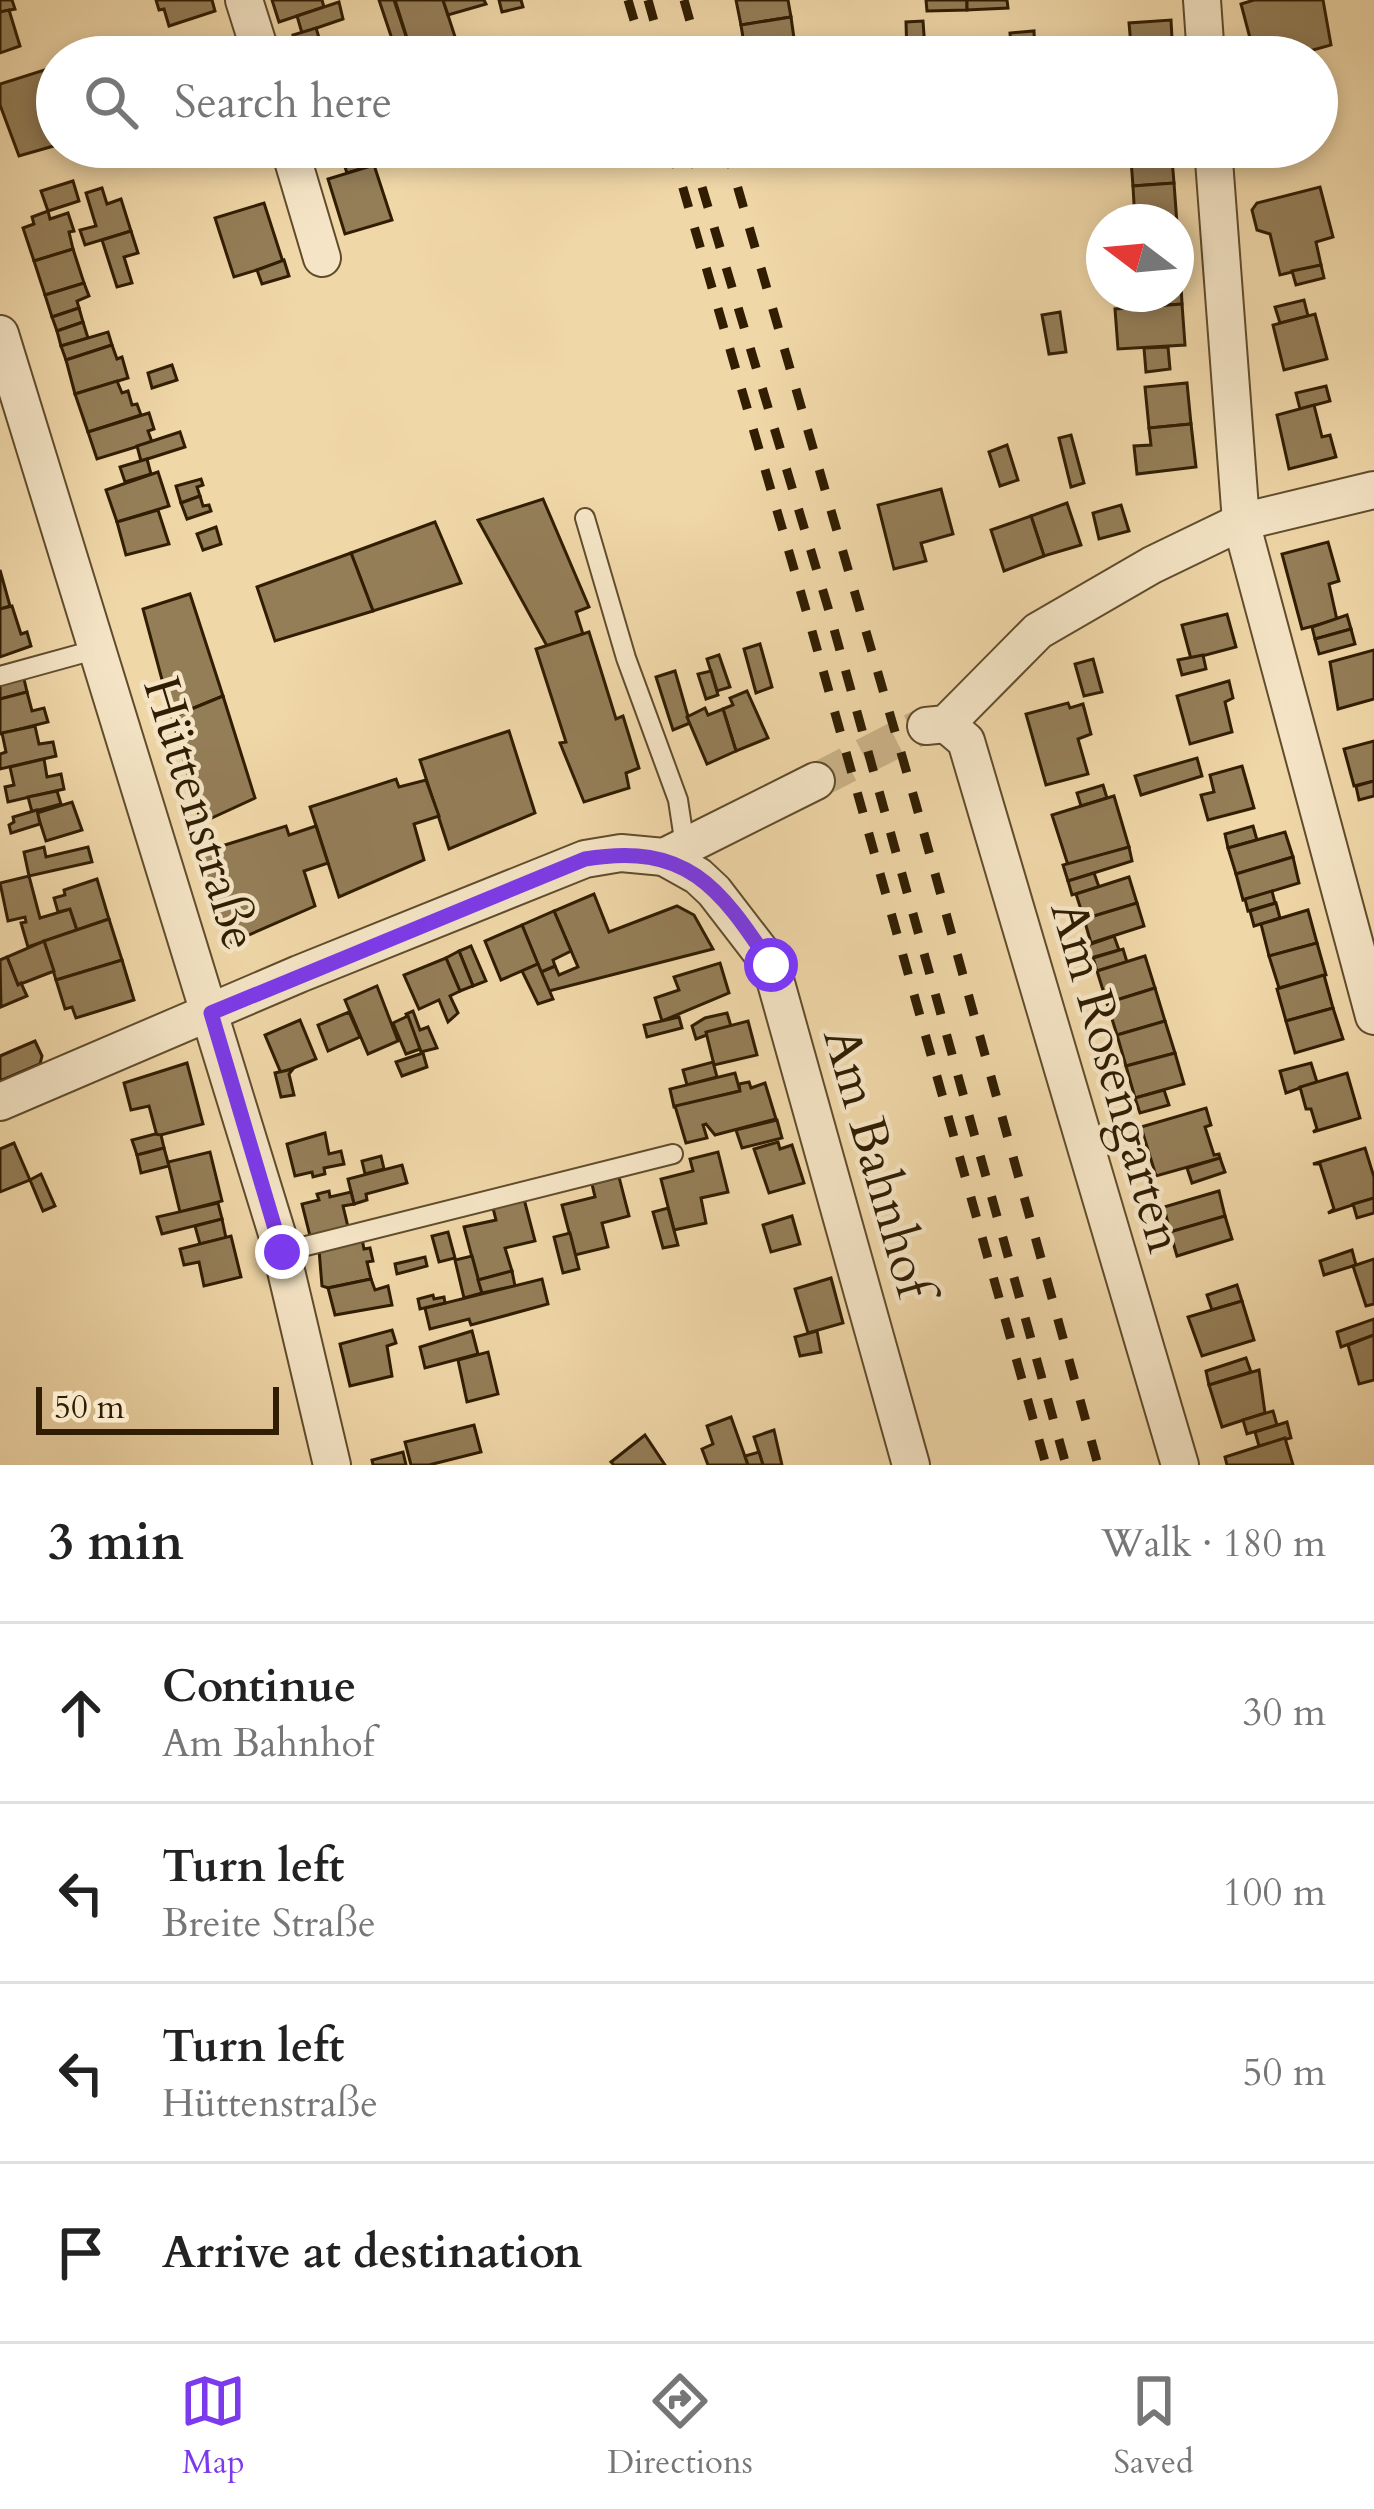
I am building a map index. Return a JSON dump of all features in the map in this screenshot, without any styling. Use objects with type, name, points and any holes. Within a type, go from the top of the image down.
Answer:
[{"type":"street","points":[[244,0],[255,36]]},
{"type":"street","points":[[1202,0],[1205,36]]},
{"type":"street","points":[[295,168],[322,258]]},
{"type":"street","points":[[1215,168],[1240,522],[1374,1016]]},
{"type":"street","name":"Hüttenstraße","points":[[1,342],[282,1252],[332,1465]]},
{"type":"street","points":[[1240,522],[1374,490]]},
{"type":"street","name":"Am Rosengarten","points":[[1180,1465],[966,741],[933,726],[1038,631],[1152,565],[1240,522]]},
{"type":"street","points":[[0,1102],[585,859],[674,852],[816,781]]},
{"type":"street","name":"Am Bahnhof","points":[[674,852],[714,891],[771,965],[911,1465]]},
{"type":"lane","points":[[585,518],[626,658],[677,800],[674,852]]},
{"type":"lane","points":[[0,676],[98,650]]},
{"type":"lane","points":[[282,1252],[673,1154]]},
{"type":"building","points":[[0,0],[12,0],[15,9],[0,12]]},
{"type":"building","points":[[156,0],[212,0],[215,11],[169,26]]},
{"type":"building","points":[[272,0],[322,0],[324,7],[279,22]]},
{"type":"building","points":[[379,0],[394,0],[406,36],[391,36]]},
{"type":"building","points":[[395,0],[443,0],[455,36],[406,36]]},
{"type":"building","points":[[443,0],[484,0],[486,4],[448,15]]},
{"type":"building","points":[[499,0],[521,0],[523,7],[502,12]]},
{"type":"building","points":[[736,0],[788,0],[791,17],[741,25]]},
{"type":"building","points":[[926,0],[967,0],[967,10],[927,11]]},
{"type":"building","points":[[967,0],[1007,0],[1008,8],[967,10]]},
{"type":"building","points":[[1323,0],[1329,36],[1249,36],[1241,4]]},
{"type":"building","points":[[339,2],[343,19],[302,33],[297,16]]},
{"type":"building","points":[[9,10],[20,46],[0,53],[0,12]]},
{"type":"building","points":[[791,17],[794,36],[743,36],[741,25]]},
{"type":"building","points":[[1171,20],[1172,36],[1130,36],[1129,23]]},
{"type":"building","points":[[923,21],[924,36],[906,36],[906,22]]},
{"type":"building","points":[[316,28],[318,36],[293,36]]},
{"type":"building","points":[[1034,31],[1034,36],[1010,36]]},
{"type":"building","points":[[36,73],[36,151],[19,156],[0,105],[0,84]]},
{"type":"building","points":[[375,168],[392,220],[345,234],[328,179]]},
{"type":"building","points":[[1132,168],[1173,168],[1174,183],[1133,186]]},
{"type":"building","points":[[73,181],[79,201],[48,211],[41,191]]},
{"type":"building","points":[[1174,183],[1176,204],[1134,204],[1133,186]]},
{"type":"building","points":[[1320,187],[1333,237],[1316,242],[1321,265],[1280,275],[1270,234],[1257,230],[1252,210],[1257,203]]},
{"type":"building","points":[[102,188],[107,204],[121,199],[131,231],[85,245],[80,230],[96,226],[86,193]]},
{"type":"building","points":[[264,203],[283,262],[234,277],[215,218]]},
{"type":"building","points":[[48,211],[50,219],[68,213],[73,249],[34,261],[23,228],[34,224],[32,217]]},
{"type":"building","points":[[131,231],[138,253],[124,257],[132,283],[117,287],[102,240]]},
{"type":"building","points":[[73,249],[84,283],[45,295],[34,261]]},
{"type":"building","points":[[284,260],[289,276],[262,284],[257,270]]},
{"type":"building","points":[[1321,265],[1324,278],[1296,285],[1292,271]]},
{"type":"building","points":[[84,283],[89,296],[77,301],[79,308],[52,317],[45,295]]},
{"type":"building","points":[[1304,300],[1308,316],[1280,323],[1275,307]]},
{"type":"building","points":[[79,308],[83,322],[57,331],[52,317]]},
{"type":"building","points":[[1060,312],[1066,352],[1049,354],[1042,315]]},
{"type":"building","points":[[1115,312],[1183,312],[1185,345],[1118,349]]},
{"type":"building","points":[[1315,314],[1327,359],[1284,370],[1273,325]]},
{"type":"building","points":[[83,322],[88,338],[61,346],[57,331]]},
{"type":"building","points":[[108,332],[112,345],[66,360],[61,346]]},
{"type":"building","points":[[112,345],[117,359],[122,357],[128,378],[75,394],[66,360]]},
{"type":"building","points":[[1168,347],[1170,369],[1146,372],[1144,348]]},
{"type":"building","points":[[172,365],[177,380],[152,388],[148,373]]},
{"type":"building","points":[[117,381],[141,415],[88,432],[75,394]]},
{"type":"building","points":[[1187,383],[1191,424],[1149,428],[1145,387]]},
{"type":"building","points":[[1326,386],[1330,401],[1300,409],[1296,393]]},
{"type":"building","points":[[1314,405],[1322,437],[1330,435],[1336,457],[1289,469],[1277,415]]},
{"type":"building","points":[[149,413],[152,442],[97,459],[88,432]]},
{"type":"building","points":[[1191,424],[1196,467],[1137,474],[1134,446],[1151,445],[1149,428]]},
{"type":"building","points":[[180,432],[185,447],[141,461],[137,446]]},
{"type":"building","points":[[1071,435],[1084,483],[1071,487],[1059,438]]},
{"type":"building","points":[[1007,445],[1018,480],[1000,486],[989,452]]},
{"type":"building","points":[[147,459],[151,474],[125,482],[120,467]]},
{"type":"building","points":[[158,472],[169,506],[117,522],[106,490]]},
{"type":"building","points":[[201,479],[200,496],[181,503],[176,486]]},
{"type":"building","points":[[941,489],[953,534],[921,543],[926,561],[894,569],[878,505]]},
{"type":"building","points":[[200,496],[211,511],[187,519],[181,503]]},
{"type":"building","points":[[543,499],[589,607],[576,612],[583,634],[547,646],[478,520]]},
{"type":"building","points":[[1067,503],[1081,545],[1044,556],[1031,516]]},
{"type":"building","points":[[1121,505],[1129,531],[1099,539],[1093,513]]},
{"type":"building","points":[[158,510],[169,544],[126,555],[117,522]]},
{"type":"building","points":[[1031,516],[1044,556],[1004,571],[991,530]]},
{"type":"building","points":[[435,522],[461,583],[373,611],[351,553]]},
{"type":"building","points":[[216,527],[221,544],[203,550],[197,534]]},
{"type":"building","points":[[1328,542],[1339,581],[1329,584],[1337,620],[1302,629],[1282,554]]},
{"type":"building","points":[[351,553],[373,611],[275,641],[257,587]]},
{"type":"building","points":[[0,570],[10,606],[0,609]]},
{"type":"building","points":[[190,594],[223,696],[172,717],[143,609]]},
{"type":"building","points":[[12,606],[21,634],[27,632],[31,646],[0,657],[0,609]]},
{"type":"building","points":[[1227,614],[1236,647],[1191,659],[1182,625]]},
{"type":"building","points":[[1347,615],[1351,629],[1315,639],[1312,627]]},
{"type":"building","points":[[1351,629],[1355,644],[1319,654],[1315,639]]},
{"type":"building","points":[[589,632],[616,719],[623,716],[639,768],[626,773],[629,788],[584,802],[560,743],[566,742],[536,649]]},
{"type":"building","points":[[760,644],[772,687],[756,693],[744,649]]},
{"type":"building","points":[[1374,650],[1374,699],[1338,709],[1330,662]]},
{"type":"building","points":[[719,655],[730,687],[717,691],[707,659]]},
{"type":"building","points":[[1203,655],[1206,669],[1182,675],[1178,660]]},
{"type":"building","points":[[1093,659],[1102,692],[1084,696],[1075,664]]},
{"type":"building","points":[[675,671],[690,723],[673,730],[656,677]]},
{"type":"building","points":[[711,671],[718,695],[706,699],[698,674]]},
{"type":"building","points":[[24,679],[27,692],[0,699],[0,684]]},
{"type":"building","points":[[1229,681],[1233,698],[1225,702],[1232,732],[1190,744],[1177,696]]},
{"type":"building","points":[[747,691],[768,738],[736,751],[723,709],[733,705],[730,698]]},
{"type":"building","points":[[27,692],[32,711],[44,708],[48,722],[0,734],[0,699]]},
{"type":"building","points":[[223,696],[255,798],[201,823],[172,717]]},
{"type":"building","points":[[1068,703],[1070,708],[1083,704],[1091,734],[1078,739],[1088,774],[1046,785],[1026,714]]},
{"type":"building","points":[[705,708],[708,715],[723,709],[736,751],[707,764],[687,717]]},
{"type":"building","points":[[35,726],[39,744],[53,742],[56,756],[0,769],[0,754],[6,752],[2,733]]},
{"type":"building","points":[[509,731],[535,813],[449,849],[420,760]]},
{"type":"building","points":[[1374,741],[1374,781],[1354,786],[1344,749]]},
{"type":"building","points":[[1197,758],[1202,776],[1141,795],[1135,776]]},
{"type":"building","points":[[44,759],[47,777],[61,774],[64,789],[8,802],[5,787],[14,785],[10,767]]},
{"type":"building","points":[[1242,766],[1254,808],[1208,820],[1201,795],[1214,792],[1210,775]]},
{"type":"building","points":[[396,779],[399,787],[426,780],[439,816],[414,824],[424,860],[339,897],[310,807]]},
{"type":"building","points":[[1374,781],[1374,796],[1359,800],[1356,786]]},
{"type":"building","points":[[1103,785],[1107,798],[1081,806],[1077,793]]},
{"type":"building","points":[[57,791],[61,804],[32,812],[28,797]]},
{"type":"building","points":[[1114,796],[1129,847],[1068,865],[1052,815]]},
{"type":"building","points":[[72,802],[82,830],[46,841],[37,813]]},
{"type":"building","points":[[37,810],[40,824],[11,833],[13,817]]},
{"type":"building","points":[[286,826],[289,835],[316,826],[328,863],[304,871],[315,906],[228,944],[199,853]]},
{"type":"building","points":[[1253,826],[1257,840],[1228,848],[1225,834]]},
{"type":"building","points":[[1285,832],[1293,857],[1236,874],[1228,848]]},
{"type":"building","points":[[44,847],[46,857],[88,847],[92,862],[29,876],[24,852]]},
{"type":"building","points":[[1129,847],[1132,861],[1068,881],[1063,865]]},
{"type":"building","points":[[1293,857],[1299,883],[1243,900],[1236,874]]},
{"type":"building","points":[[1094,873],[1099,887],[1072,895],[1068,881]]},
{"type":"building","points":[[29,876],[40,918],[70,909],[77,930],[28,947],[21,923],[26,922],[25,917],[8,921],[0,883]]},
{"type":"building","points":[[1129,877],[1137,903],[1084,919],[1076,894]]},
{"type":"building","points":[[97,879],[109,919],[77,930],[70,909],[58,912],[54,898]]},
{"type":"building","points":[[1272,891],[1275,903],[1248,911],[1245,899]]},
{"type":"building","points":[[594,894],[609,932],[677,906],[694,915],[713,949],[549,991],[541,972],[555,966],[559,975],[578,967],[554,911]]},
{"type":"building","points":[[1137,903],[1144,926],[1091,943],[1084,919]]},
{"type":"building","points":[[1276,903],[1280,918],[1254,926],[1250,911]]},
{"type":"building","points":[[1308,910],[1317,943],[1269,956],[1261,924]]},
{"type":"building","points":[[554,911],[571,951],[541,972],[522,925]]},
{"type":"building","points":[[109,919],[122,960],[56,980],[44,941]]},
{"type":"building","points":[[522,925],[538,964],[501,980],[485,941]]},
{"type":"building","points":[[1114,936],[1119,950],[1091,958],[1088,945]]},
{"type":"building","points":[[44,941],[54,971],[18,985],[7,957]]},
{"type":"building","points":[[1317,943],[1326,975],[1279,988],[1269,956]]},
{"type":"building","points":[[471,946],[486,981],[473,986],[459,951]]},
{"type":"building","points":[[1123,949],[1127,962],[1097,971],[1093,958]]},
{"type":"building","points":[[459,951],[473,986],[460,991],[446,958]]},
{"type":"building","points":[[1145,956],[1155,988],[1107,1003],[1097,971]]},
{"type":"building","points":[[7,957],[27,996],[1,1007],[0,960]]},
{"type":"building","points":[[446,958],[460,991],[450,996],[458,1013],[448,1022],[439,1000],[419,1009],[404,975]]},
{"type":"building","points":[[122,960],[134,1000],[76,1018],[72,1007],[65,1009],[56,980]]},
{"type":"building","points":[[720,963],[729,993],[662,1021],[655,998],[679,990],[674,977]]},
{"type":"building","points":[[538,964],[553,999],[538,1004],[522,971]]},
{"type":"building","points":[[1324,975],[1333,1008],[1286,1021],[1277,989]]},
{"type":"building","points":[[377,986],[398,1041],[368,1054],[345,1000]]},
{"type":"building","points":[[1155,988],[1165,1021],[1117,1035],[1107,1003]]},
{"type":"building","points":[[1333,1008],[1343,1039],[1295,1053],[1286,1021]]},
{"type":"building","points":[[413,1011],[420,1030],[428,1027],[437,1048],[421,1052],[406,1014]]},
{"type":"building","points":[[349,1012],[360,1037],[328,1051],[318,1025]]},
{"type":"building","points":[[727,1013],[731,1026],[696,1039],[692,1026]]},
{"type":"building","points":[[408,1016],[420,1049],[406,1054],[393,1023]]},
{"type":"building","points":[[679,1017],[682,1028],[647,1037],[644,1025]]},
{"type":"building","points":[[300,1020],[316,1059],[281,1073],[265,1035]]},
{"type":"building","points":[[748,1021],[757,1055],[714,1065],[706,1032]]},
{"type":"building","points":[[1165,1021],[1175,1053],[1126,1066],[1117,1035]]},
{"type":"building","points":[[35,1041],[42,1056],[40,1064],[0,1081],[0,1056]]},
{"type":"building","points":[[423,1053],[427,1067],[402,1076],[396,1062]]},
{"type":"building","points":[[1175,1053],[1184,1084],[1135,1098],[1126,1066]]},
{"type":"building","points":[[713,1062],[717,1077],[687,1085],[683,1070]]},
{"type":"building","points":[[187,1063],[203,1124],[157,1136],[149,1106],[131,1110],[124,1083]]},
{"type":"building","points":[[1311,1063],[1317,1082],[1286,1093],[1280,1071]]},
{"type":"building","points":[[293,1069],[289,1074],[294,1095],[281,1097],[275,1073]]},
{"type":"building","points":[[735,1073],[740,1091],[674,1107],[670,1089]]},
{"type":"building","points":[[1347,1073],[1360,1118],[1313,1132],[1317,1129],[1300,1087]]},
{"type":"building","points":[[749,1082],[751,1088],[765,1083],[776,1119],[715,1135],[706,1124],[707,1138],[686,1143],[675,1106],[740,1091],[739,1084]]},
{"type":"building","points":[[1164,1090],[1169,1105],[1140,1113],[1135,1098]]},
{"type":"building","points":[[1206,1108],[1211,1125],[1205,1127],[1214,1155],[1220,1158],[1156,1176],[1141,1127]]},
{"type":"building","points":[[777,1120],[782,1138],[742,1148],[736,1130]]},
{"type":"building","points":[[325,1133],[329,1154],[341,1151],[344,1164],[324,1168],[325,1174],[313,1177],[312,1172],[295,1176],[287,1144]]},
{"type":"building","points":[[161,1135],[164,1148],[137,1155],[132,1140]]},
{"type":"building","points":[[778,1142],[780,1149],[792,1145],[804,1183],[769,1193],[754,1149]]},
{"type":"building","points":[[14,1143],[30,1180],[0,1192],[0,1149]]},
{"type":"building","points":[[164,1148],[169,1166],[141,1173],[137,1155]]},
{"type":"building","points":[[1365,1148],[1374,1177],[1374,1198],[1328,1213],[1334,1209],[1320,1164],[1313,1164]]},
{"type":"building","points":[[210,1152],[222,1201],[180,1212],[168,1162]]},
{"type":"building","points":[[718,1152],[728,1192],[701,1198],[706,1223],[674,1230],[661,1179],[693,1171],[690,1159]]},
{"type":"building","points":[[381,1156],[384,1169],[365,1174],[362,1161]]},
{"type":"building","points":[[1220,1158],[1225,1172],[1192,1183],[1187,1168]]},
{"type":"building","points":[[402,1165],[407,1183],[366,1194],[367,1200],[354,1204],[348,1179]]},
{"type":"building","points":[[41,1174],[55,1206],[43,1211],[30,1180]]},
{"type":"building","points":[[619,1177],[629,1216],[602,1223],[608,1247],[575,1255],[562,1205],[595,1197],[592,1184]]},
{"type":"building","points":[[329,1191],[330,1197],[351,1192],[354,1204],[343,1206],[348,1227],[310,1236],[302,1204],[319,1200],[317,1194]]},
{"type":"building","points":[[1219,1191],[1225,1216],[1170,1232],[1164,1207]]},
{"type":"building","points":[[1374,1198],[1374,1213],[1357,1218],[1353,1204]]},
{"type":"building","points":[[524,1199],[535,1241],[505,1248],[512,1271],[478,1280],[464,1227],[496,1220],[493,1208]]},
{"type":"building","points":[[218,1203],[222,1219],[162,1234],[157,1217]]},
{"type":"building","points":[[668,1208],[678,1245],[663,1248],[653,1212]]},
{"type":"building","points":[[792,1216],[800,1244],[771,1252],[763,1225]]},
{"type":"building","points":[[1225,1216],[1232,1239],[1177,1256],[1170,1232]]},
{"type":"building","points":[[222,1219],[226,1238],[200,1244],[195,1226]]},
{"type":"building","points":[[448,1232],[455,1258],[439,1262],[432,1236]]},
{"type":"building","points":[[570,1233],[579,1269],[563,1273],[554,1237]]},
{"type":"building","points":[[231,1236],[241,1277],[204,1286],[199,1262],[184,1265],[180,1249]]},
{"type":"building","points":[[362,1239],[373,1261],[367,1262],[371,1279],[322,1286],[319,1250]]},
{"type":"building","points":[[1352,1250],[1356,1265],[1324,1275],[1320,1261]]},
{"type":"building","points":[[472,1256],[482,1293],[464,1298],[455,1260]]},
{"type":"building","points":[[425,1257],[427,1266],[397,1274],[395,1264]]},
{"type":"building","points":[[1374,1259],[1374,1304],[1366,1306],[1353,1266]]},
{"type":"building","points":[[512,1271],[515,1286],[482,1293],[478,1280]]},
{"type":"building","points":[[831,1278],[843,1323],[808,1333],[795,1289]]},
{"type":"building","points":[[371,1279],[375,1290],[388,1286],[392,1305],[335,1315],[328,1288]]},
{"type":"building","points":[[542,1279],[548,1304],[471,1325],[469,1319],[430,1329],[425,1308]]},
{"type":"building","points":[[1237,1285],[1242,1301],[1212,1310],[1207,1295]]},
{"type":"building","points":[[433,1295],[434,1299],[444,1297],[445,1303],[420,1309],[418,1299]]},
{"type":"building","points":[[1242,1301],[1254,1340],[1202,1356],[1188,1317]]},
{"type":"building","points":[[1374,1319],[1374,1335],[1341,1347],[1337,1332]]},
{"type":"building","points":[[392,1330],[396,1343],[387,1346],[392,1376],[350,1386],[340,1344]]},
{"type":"building","points":[[472,1331],[478,1354],[425,1368],[420,1347]]},
{"type":"building","points":[[817,1331],[821,1352],[800,1356],[795,1337]]},
{"type":"building","points":[[1374,1335],[1374,1380],[1359,1384],[1348,1345]]},
{"type":"building","points":[[488,1352],[498,1394],[467,1402],[458,1360]]},
{"type":"building","points":[[1246,1358],[1251,1372],[1209,1385],[1206,1371]]},
{"type":"building","points":[[1259,1370],[1265,1413],[1222,1427],[1209,1385]]},
{"type":"building","points":[[1273,1411],[1277,1425],[1247,1434],[1243,1420]]},
{"type":"building","points":[[731,1417],[748,1465],[708,1465],[702,1449],[713,1444],[707,1426]]},
{"type":"building","points":[[1287,1422],[1291,1438],[1259,1446],[1255,1432]]},
{"type":"building","points":[[474,1425],[481,1452],[411,1465],[405,1442]]},
{"type":"building","points":[[774,1430],[782,1465],[763,1465],[754,1437]]},
{"type":"building","points":[[645,1435],[665,1465],[611,1462]]},
{"type":"building","points":[[1285,1438],[1293,1465],[1227,1465],[1225,1457]]},
{"type":"building","points":[[403,1452],[406,1465],[373,1465],[372,1460]]},
{"type":"building","points":[[759,1452],[763,1465],[748,1465],[745,1456]]},
{"type":"tunnel","points":[[816,781],[921,727]]},
{"type":"railway","points":[[628,0],[639,36]]},
{"type":"railway","points":[[648,0],[658,36]]},
{"type":"railway","points":[[684,0],[694,36]]},
{"type":"railway","points":[[677,168],[1046,1465]]},
{"type":"railway","points":[[696,168],[829,611],[1066,1465]]},
{"type":"railway","points":[[732,168],[915,801],[1098,1465]]},
{"type":"route","points":[[282,1252],[211,1013],[585,859],[621,853],[664,857],[698,876],[749,932],[771,965]]}]
